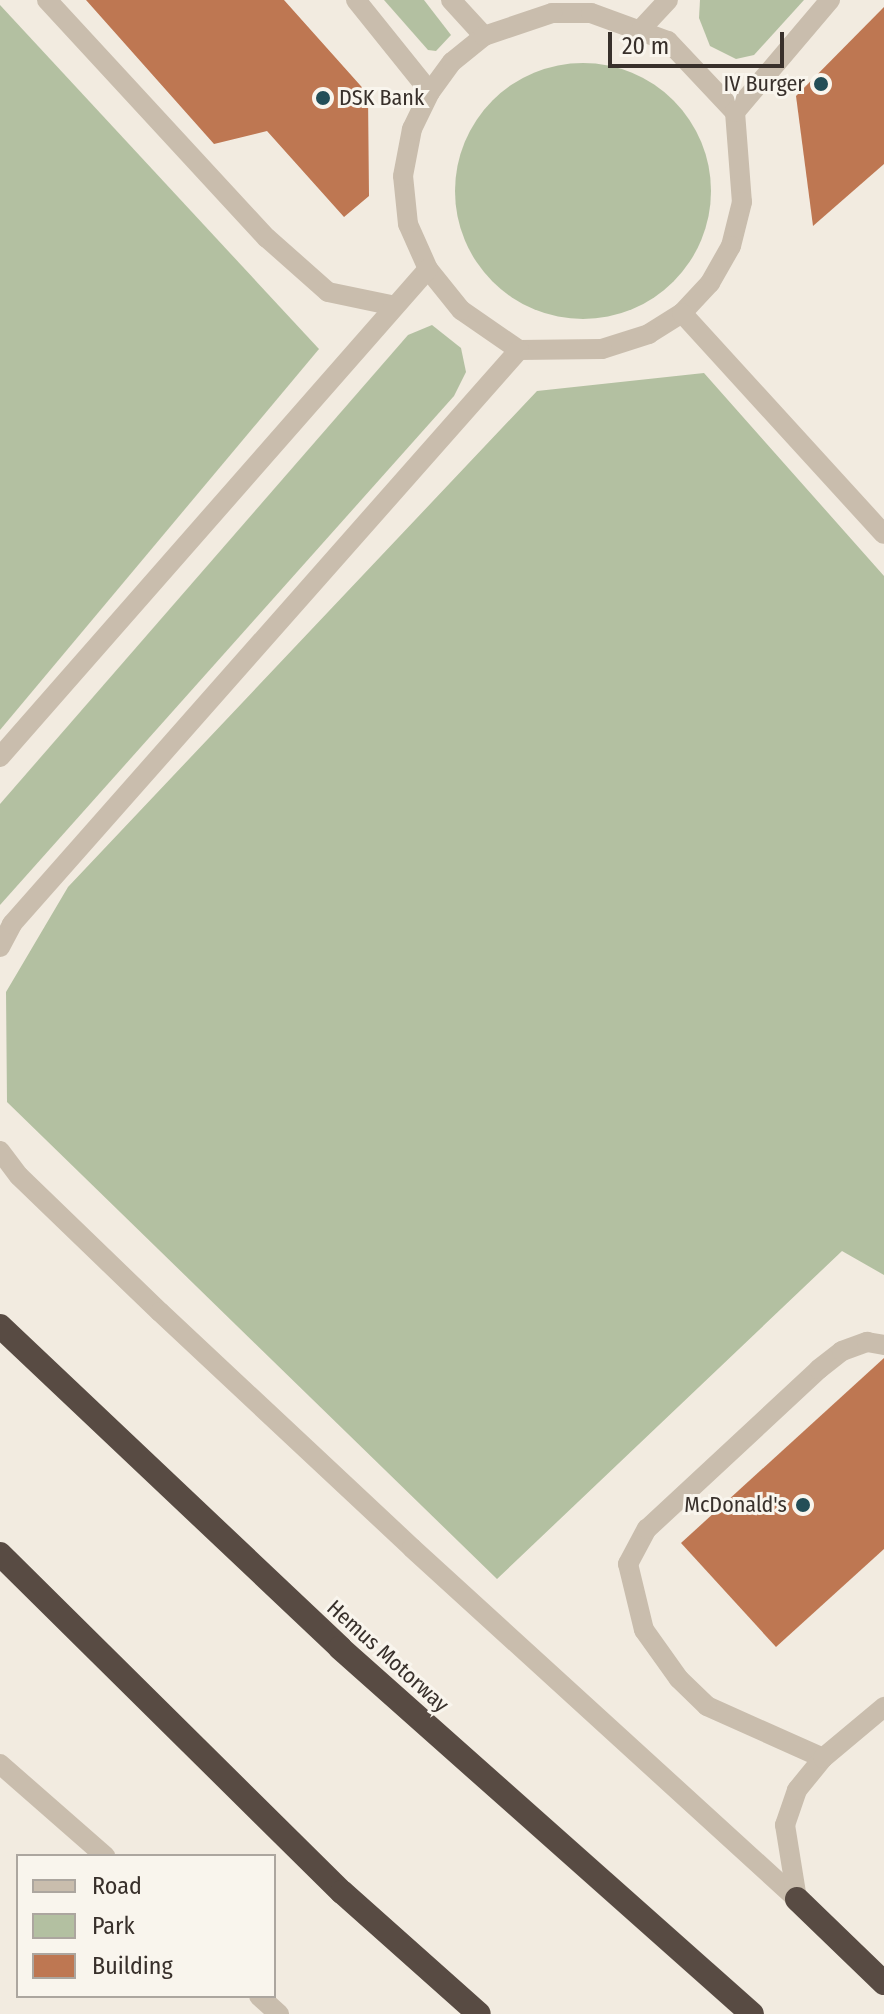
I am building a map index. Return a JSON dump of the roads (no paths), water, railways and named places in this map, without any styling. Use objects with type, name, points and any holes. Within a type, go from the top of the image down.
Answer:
[{"type":"highway","name":"Hemus Motorway","points":[[0,1326],[352,1659],[752,2014]]},
{"type":"highway","points":[[0,1554],[342,1892],[479,2014]]},
{"type":"highway","points":[[797,1899],[884,1983]]},
{"type":"street","points":[[47,0],[277,247],[328,292],[395,306]]},
{"type":"street","points":[[356,0],[430,92]]},
{"type":"street","points":[[451,0],[484,36]]},
{"type":"street","points":[[642,28],[668,0]]},
{"type":"street","points":[[735,112],[830,0]]},
{"type":"street","points":[[552,13],[591,13],[642,28],[668,41],[698,68],[735,112],[742,202],[731,246],[710,283],[682,313],[649,334],[602,349],[519,350],[461,310],[428,269],[408,224],[403,176],[412,129],[430,92],[452,62],[484,36],[552,13]]},
{"type":"street","points":[[0,757],[428,269]]},
{"type":"street","points":[[682,313],[884,534]]},
{"type":"street","points":[[0,947],[12,924],[519,350]]},
{"type":"street","points":[[0,1151],[41,1197],[389,1527],[797,1899]]},
{"type":"street","points":[[823,1758],[707,1706],[679,1679],[644,1630],[628,1564],[647,1529],[819,1369],[842,1351],[867,1342],[884,1345]]},
{"type":"street","points":[[797,1899],[785,1825],[797,1790],[823,1758],[884,1707]]},
{"type":"street","points":[[0,1764],[103,1854]]},
{"type":"street","points":[[261,1998],[279,2014]]},
{"type":"place","name":"IV Burger","points":[[821,84]]},
{"type":"place","name":"DSK Bank","points":[[323,98]]},
{"type":"place","name":"McDonald's","points":[[803,1505]]}]
